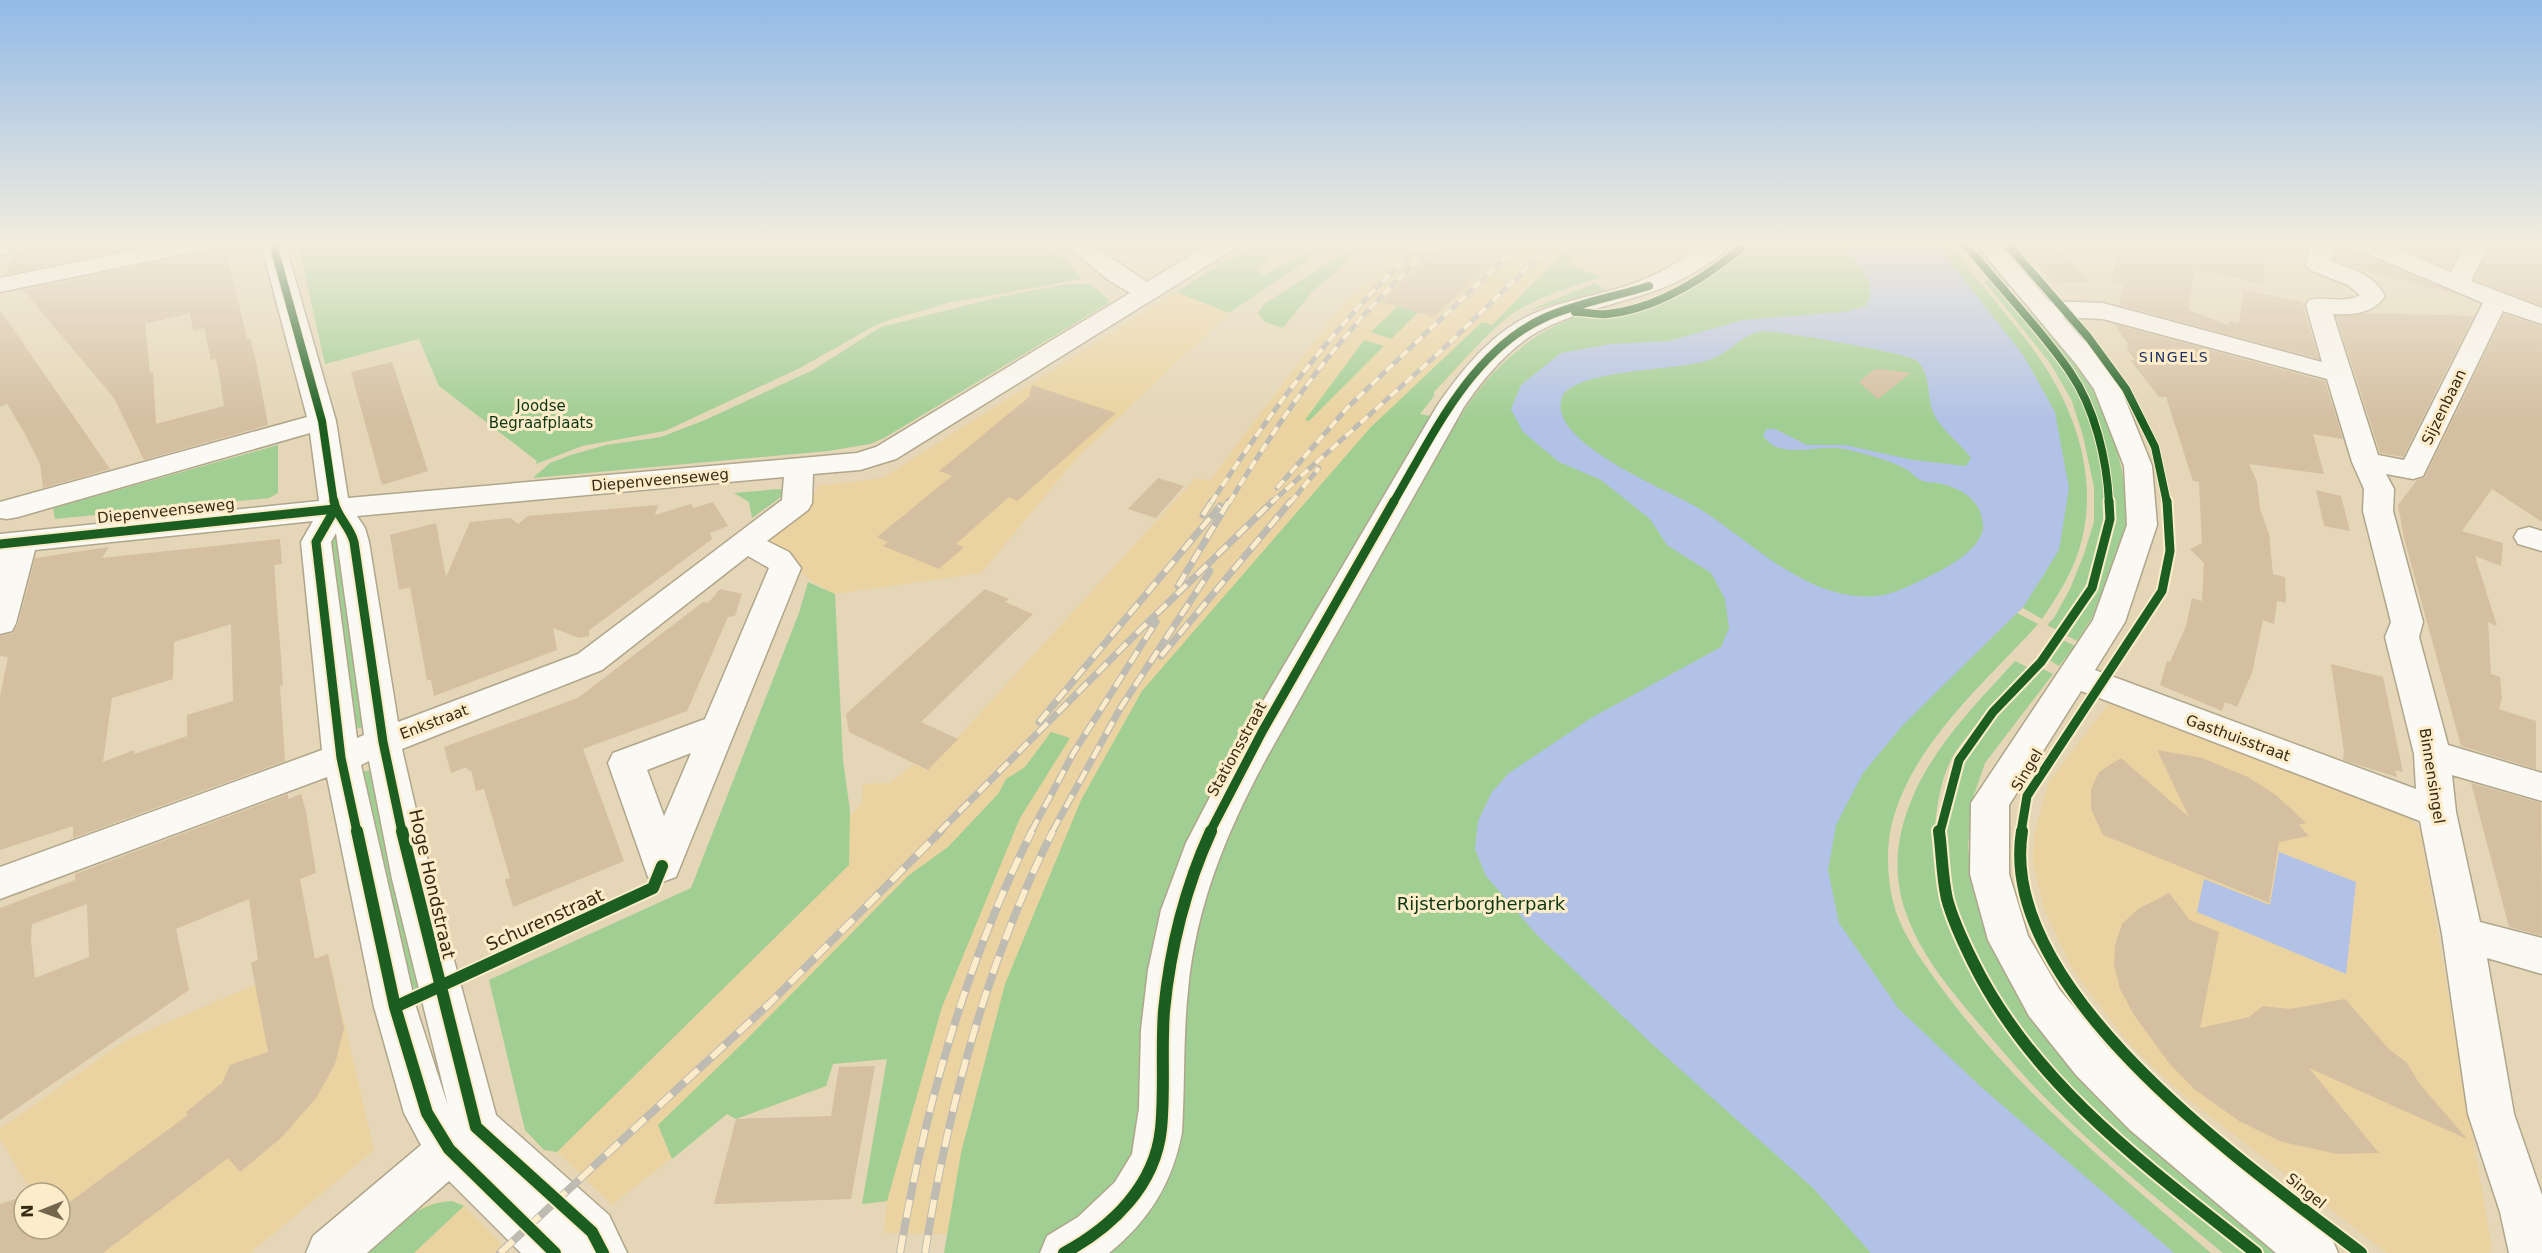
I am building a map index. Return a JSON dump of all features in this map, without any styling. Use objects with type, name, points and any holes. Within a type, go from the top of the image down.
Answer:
[{"type":"street","name":"Hoge Hondstraat","points":[[289,302],[322,422],[335,508],[350,528],[354,542],[382,742],[412,879],[463,1138]]},
{"type":"street","name":"Diepenveenseweg","points":[[6,523],[335,508],[860,462],[886,453],[1129,302]]},
{"type":"street","name":"Stationsstraat","points":[[1064,1253],[1098,1231],[1119,1212],[1150,1171],[1161,1131],[1162,1029],[1175,933],[1193,874],[1216,818],[1345,585],[1449,407],[1483,364],[1518,333],[1550,316],[1595,302]]},
{"type":"street","name":"Singel","points":[[2037,302],[2085,357],[2107,389],[2138,466],[2142,525],[2109,622],[1990,803],[1985,828],[1988,872],[2003,926],[2016,955],[2044,1002],[2098,1069],[2133,1104],[2314,1253]]},
{"type":"street","name":"Binnensingel","points":[[2366,302],[2356,306],[2318,305],[2366,462],[2379,489],[2378,511],[2407,622],[2402,637],[2432,754],[2437,812],[2462,934],[2491,1114],[2524,1212],[2533,1253]]},
{"type":"street","name":"Sijzenbaan","points":[[2366,462],[2413,470],[2495,302]]},
{"type":"street","points":[[2501,302],[2542,316]]},
{"type":"street","points":[[2042,308],[2103,311],[2207,337],[2241,349],[2338,374]]},
{"type":"street","points":[[0,623],[16,557],[6,523],[322,422]]},
{"type":"street","name":"Enkstraat","points":[[0,883],[341,758],[590,662],[797,503],[799,469]]},
{"type":"street","points":[[335,508],[316,542],[341,758],[395,1007],[427,1113],[592,1232],[603,1253]]},
{"type":"street","points":[[719,728],[785,568],[782,561],[771,554],[745,544]]},
{"type":"street","name":"Gasthuisstraat","points":[[2073,674],[2115,692],[2437,812]]},
{"type":"street","points":[[2432,754],[2495,776],[2542,787]]},
{"type":"street","points":[[2462,934],[2542,956]]},
{"type":"street","points":[[330,1253],[463,1138]]},
{"type":"street","points":[[463,1138],[555,1253]]},
{"type":"shaded area","points":[[1160,302],[1202,302],[1229,313],[1079,455],[981,573],[835,594],[813,582],[768,546],[773,537],[808,508],[818,486],[883,478]]},
{"type":"shaded area","points":[[1346,302],[1514,302],[1494,323],[1473,353],[1414,413],[970,1226],[947,1234],[884,1233],[887,1202],[862,1204],[887,1059],[833,1064],[826,1086],[736,1119],[727,1114],[612,1205],[557,1152],[544,1150],[862,803],[863,784],[890,783],[914,764],[928,770],[1196,478],[1210,481],[1336,312]]},
{"type":"shaded area","points":[[2110,702],[2407,815],[2420,830],[2492,1249],[2489,1253],[2387,1253],[2189,1100],[2144,1059],[2119,1031],[2072,968],[2044,909],[2033,862],[2034,835],[2049,782]]},
{"type":"shaded area","points":[[328,953],[374,1150],[250,1253],[0,1253],[12,1241],[72,1241],[72,1181],[25,1181],[0,1139],[0,1129],[125,1041]]},
{"type":"shaded area","points":[[452,1201],[464,1206],[510,1253],[367,1253],[422,1207],[437,1202]]},
{"type":"green space","name":"Joodse Begraafplaats","points":[[311,302],[951,302],[876,325],[798,369],[665,431],[582,446],[536,464],[537,461],[439,386],[419,339],[325,364]]},
{"type":"green space","points":[[978,302],[1109,303],[884,438],[870,444],[828,451],[533,478],[550,463],[571,455],[606,445],[661,437],[705,420],[813,370],[881,327]]},
{"type":"green space","points":[[1202,302],[1245,302],[1229,313]]},
{"type":"green space","points":[[1304,302],[1283,328],[1265,322],[1258,313],[1264,304]]},
{"type":"green space","points":[[1402,302],[1428,302],[1391,339],[1371,332]]},
{"type":"green space","name":"Rijsterborgherpark","points":[[1514,302],[1533,302],[1510,316],[1487,336],[1434,392],[1434,396],[1420,414],[1458,421],[1493,373],[1523,346],[1557,325],[1584,315],[1611,317],[1661,302],[1996,302],[2048,371],[2072,419],[2085,471],[2087,497],[2085,524],[2079,550],[2063,586],[2042,619],[2023,608],[2017,613],[2038,624],[1950,719],[1930,745],[1913,773],[1899,801],[1890,832],[1888,871],[1891,890],[1899,920],[1917,953],[1975,1031],[2071,1131],[2211,1253],[944,1253],[961,1153],[1005,984],[1081,800],[1142,691],[1370,428],[1482,322],[1492,325]]},
{"type":"green space","points":[[1548,302],[1560,302],[1525,312]]},
{"type":"green space","points":[[2001,302],[2012,302],[2067,373],[2089,420],[2102,469],[2103,521],[2099,546],[2089,579],[2059,631],[2047,625],[2054,618],[2070,589],[2084,554],[2094,522],[2094,487],[2083,436],[2072,401],[2050,363]]},
{"type":"green space","points":[[2032,311],[2069,352],[2095,394],[2115,445],[2126,497],[2123,546],[2115,571],[2091,619],[2077,641],[2066,635],[2086,600],[2101,565],[2109,530],[2112,496],[2109,461],[2100,427],[2085,392],[2063,358],[2025,312]]},
{"type":"green space","points":[[1364,340],[1384,346],[1309,421],[1305,420]]},
{"type":"green space","points":[[278,445],[278,493],[269,498],[55,519],[53,508]]},
{"type":"green space","points":[[781,489],[783,493],[781,497],[752,518],[749,502],[734,493]]},
{"type":"green space","points":[[343,534],[369,725],[349,731],[325,539]]},
{"type":"green space","points":[[808,582],[835,594],[843,760],[850,811],[849,865],[557,1152],[544,1150],[525,1130],[489,980],[691,888],[799,613]]},
{"type":"green space","points":[[2061,639],[2075,646],[2059,666],[2046,658]]},
{"type":"green space","points":[[2015,661],[2029,668],[1959,747],[1944,776],[1937,807],[1935,837],[1943,900],[1966,961],[2001,1019],[2045,1073],[2094,1124],[2247,1253],[2223,1253],[2075,1127],[2017,1067],[1948,987],[1912,929],[1901,894],[1898,873],[1899,843],[1909,807],[1919,783],[1946,740]]},
{"type":"green space","points":[[2039,667],[2053,674],[1985,763],[1974,795],[1968,845],[1971,874],[2003,967],[2288,1253],[2261,1253],[2150,1164],[2086,1108],[2025,1040],[1997,1000],[1974,959],[1956,915],[1946,870],[1946,825],[1956,780],[1982,734]]},
{"type":"green space","points":[[1051,732],[1070,738],[1020,818],[942,1007],[887,1201],[862,1204],[887,1059],[833,1064],[826,1086],[736,1119],[727,1114],[672,1159],[658,1125],[746,1040],[909,875],[948,847],[998,794],[1006,779],[1025,767]]},
{"type":"green space","points":[[376,768],[427,985],[405,994],[354,775]]},
{"type":"green space","points":[[452,1201],[464,1206],[414,1253],[367,1253],[416,1212],[439,1203]]},
{"type":"water","points":[[1868,302],[1982,302],[2024,356],[2055,412],[2069,488],[2059,550],[2024,606],[1903,725],[1863,773],[1836,825],[1828,870],[1839,923],[1898,1008],[1980,1086],[2174,1253],[1871,1253],[1813,1188],[1652,1044],[1537,935],[1486,876],[1475,849],[1478,821],[1492,792],[1509,773],[1591,718],[1721,647],[1729,628],[1725,599],[1711,573],[1667,545],[1650,519],[1601,480],[1559,462],[1523,432],[1511,409],[1521,385],[1561,353],[1611,344],[1669,341],[1743,320],[1844,312],[1866,306]],"holes":[[[1761,331],[1791,334],[1890,352],[1916,360],[1927,378],[1933,412],[1941,425],[1971,458],[1966,466],[1913,460],[1845,445],[1807,445],[1775,429],[1767,429],[1763,435],[1770,443],[1789,450],[1835,448],[1869,455],[1899,465],[1922,481],[1938,483],[1964,493],[1971,498],[1980,512],[1983,531],[1967,553],[1936,573],[1890,593],[1877,596],[1852,596],[1828,590],[1782,568],[1700,509],[1611,462],[1588,446],[1570,428],[1561,411],[1564,393],[1592,379],[1706,361],[1753,333]]]},
{"type":"water","points":[[2279,852],[2356,882],[2346,974],[2197,912],[2204,879],[2270,905]]},
{"type":"building","points":[[34,302],[239,302],[247,339],[250,338],[256,361],[268,425],[144,460],[114,398]],"holes":[[[190,313],[193,331],[204,328],[211,360],[215,359],[217,362],[224,406],[156,424],[153,372],[150,373],[145,324]]]},
{"type":"building","points":[[1383,302],[1450,302],[1434,317]]},
{"type":"building","points":[[2120,302],[2190,302],[2189,310],[2228,325],[2229,321],[2239,323],[2241,302],[2302,302],[2319,359],[2119,305]]},
{"type":"building","points":[[0,310],[110,469],[43,488],[40,464],[24,432],[7,404],[0,407]]},
{"type":"building","points":[[2367,313],[2474,316],[2403,457],[2380,453],[2336,316]]},
{"type":"building","points":[[2504,314],[2542,326],[2542,522],[2492,489],[2462,531],[2503,543],[2501,566],[2475,556],[2497,626],[2488,622],[2491,674],[2500,677],[2502,698],[2499,709],[2536,721],[2536,769],[2461,746],[2404,538],[2398,505],[2417,480],[2425,477]]},
{"type":"building","points":[[2114,324],[2325,381],[2343,439],[2313,434],[2324,474],[2249,464],[2257,482],[2260,509],[2269,534],[2273,574],[2285,577],[2286,603],[2277,601],[2274,624],[2263,620],[2252,673],[2237,707],[2225,702],[2222,711],[2160,685],[2167,661],[2170,662],[2186,626],[2192,598],[2202,601],[2204,563],[2190,549],[2202,543],[2199,482],[2193,481],[2166,397],[2159,397],[2130,360],[2135,360],[2127,350],[2129,350],[2126,345],[2129,345]]},
{"type":"building","points":[[392,362],[428,471],[382,485],[351,372]]},
{"type":"building","points":[[1873,370],[1911,373],[1878,399],[1859,382]]},
{"type":"building","points":[[1032,385],[1116,413],[1017,501],[1009,497],[956,544],[964,547],[939,569],[883,546],[888,542],[877,537],[952,476],[939,471],[1029,397]]},
{"type":"building","points":[[1158,478],[1184,486],[1156,518],[1128,509]]},
{"type":"building","points":[[2316,490],[2341,496],[2350,531],[2324,526]]},
{"type":"building","points":[[713,502],[728,526],[710,533],[712,539],[589,630],[589,636],[579,638],[553,628],[557,650],[434,696],[431,680],[427,680],[410,587],[399,590],[390,535],[436,523],[446,577],[470,522],[511,518],[518,524],[528,516],[658,505],[655,515],[691,504],[694,508]]},
{"type":"building","points":[[280,539],[282,564],[274,565],[283,685],[280,686],[285,761],[73,838],[73,826],[0,850],[0,696],[8,657],[0,656],[0,636],[13,633],[18,624],[35,558],[109,547],[102,558]],"holes":[[[231,624],[233,701],[187,715],[187,736],[135,754],[134,750],[103,762],[112,698],[173,679],[174,642]]]},
{"type":"building","points":[[720,589],[742,594],[735,616],[728,617],[687,711],[583,749],[624,861],[513,907],[505,880],[510,878],[484,789],[476,791],[471,770],[468,771],[467,767],[451,773],[444,747],[578,698],[703,602],[708,603]]},
{"type":"building","points":[[985,589],[1009,599],[1005,602],[1033,614],[921,722],[958,739],[928,770],[849,732],[846,714]]},
{"type":"building","points":[[2331,664],[2383,677],[2403,772],[2395,770],[2397,777],[2343,760],[2344,751]]},
{"type":"building","points":[[2157,750],[2202,758],[2248,777],[2276,795],[2306,823],[2299,825],[2309,836],[2279,842],[2269,903],[2103,835],[2091,809],[2091,789],[2099,772],[2121,758],[2189,817]]},
{"type":"building","points":[[2471,783],[2541,803],[2542,936],[2509,927]]},
{"type":"building","points":[[288,794],[288,799],[301,794],[316,873],[300,879],[315,959],[328,954],[344,1028],[335,1064],[317,1097],[281,1138],[240,1172],[228,1158],[103,1253],[0,1253],[0,1204],[12,1200],[12,1241],[72,1241],[72,1200],[188,1115],[186,1112],[222,1083],[230,1065],[268,1052],[251,963],[258,960],[249,899],[176,929],[189,990],[0,1120],[0,908],[75,880],[75,874]],"holes":[[[87,904],[89,957],[35,978],[31,940],[32,924]]]},
{"type":"building","points":[[2169,893],[2190,920],[2219,932],[2200,1028],[2249,1017],[2263,1006],[2290,1009],[2345,999],[2389,1049],[2407,1063],[2419,1083],[2467,1139],[2309,1068],[2379,1153],[2337,1154],[2282,1142],[2239,1121],[2194,1089],[2169,1063],[2134,1015],[2120,989],[2114,965],[2115,945],[2122,924],[2138,909]]},
{"type":"building","points":[[875,1066],[851,1199],[714,1204],[736,1119],[831,1116],[839,1067]]},
{"type":"railway","points":[[1211,503],[1282,400],[1363,302]]},
{"type":"railway","points":[[1229,503],[1274,431],[1322,365],[1376,302]]},
{"type":"railway","points":[[1277,488],[1349,406],[1458,302]]},
{"type":"railway","points":[[1271,503],[1442,350],[1491,302]]},
{"type":"railway","points":[[1290,503],[1319,468]]},
{"type":"railway","points":[[1203,515],[1212,501]]},
{"type":"railway","points":[[1178,586],[1229,501]]},
{"type":"railway","points":[[939,832],[1140,630],[1273,501]]},
{"type":"railway","points":[[1161,656],[1291,501]]},
{"type":"railway","points":[[1039,722],[1220,506]]},
{"type":"railway","points":[[1052,832],[1121,707],[1210,571]]},
{"type":"railway","points":[[1031,832],[1074,752],[1156,622]]},
{"type":"railway","points":[[500,1253],[769,1004],[941,831]]},
{"type":"railway","points":[[900,1253],[922,1144],[950,1037],[987,933],[1032,831]]},
{"type":"railway","points":[[925,1253],[945,1144],[972,1037],[1008,932],[1053,831]]},
{"type":"cycle path","points":[[289,302],[322,421],[335,509],[350,528],[354,542],[383,742],[412,879],[476,1127],[592,1232],[603,1253]]},
{"type":"cycle path","points":[[1064,1253],[1098,1232],[1128,1204],[1141,1187],[1157,1151],[1161,1131],[1162,1041],[1166,998],[1178,924],[1208,837],[1243,767],[1437,427],[1464,388],[1479,369],[1514,336],[1545,318],[1589,302]]},
{"type":"cycle path","points":[[1575,312],[1599,314],[1623,312],[1650,302]]},
{"type":"cycle path","points":[[2013,302],[2071,373],[2092,418],[2108,474],[2110,519],[2092,588],[2041,662],[1993,712],[1959,760],[1939,828],[1947,898],[1959,933],[1991,998],[2033,1055],[2084,1110],[2153,1171],[2256,1253]]},
{"type":"cycle path","points":[[2058,302],[2088,337],[2126,389],[2155,447],[2169,513],[2170,551],[2162,591],[2027,796],[2019,850],[2026,901],[2046,951],[2076,997],[2112,1041],[2153,1082],[2194,1118],[2361,1253]]},
{"type":"cycle path","points":[[335,509],[316,542],[341,758],[395,1007],[427,1113],[449,1149],[555,1253]]},
{"type":"cycle path","points":[[0,544],[335,509]]},
{"type":"cycle path","name":"Schurenstraat","points":[[395,1007],[653,888],[662,866]]},
{"type":"district","name":"SINGELS","points":[[2174,357]]}]
